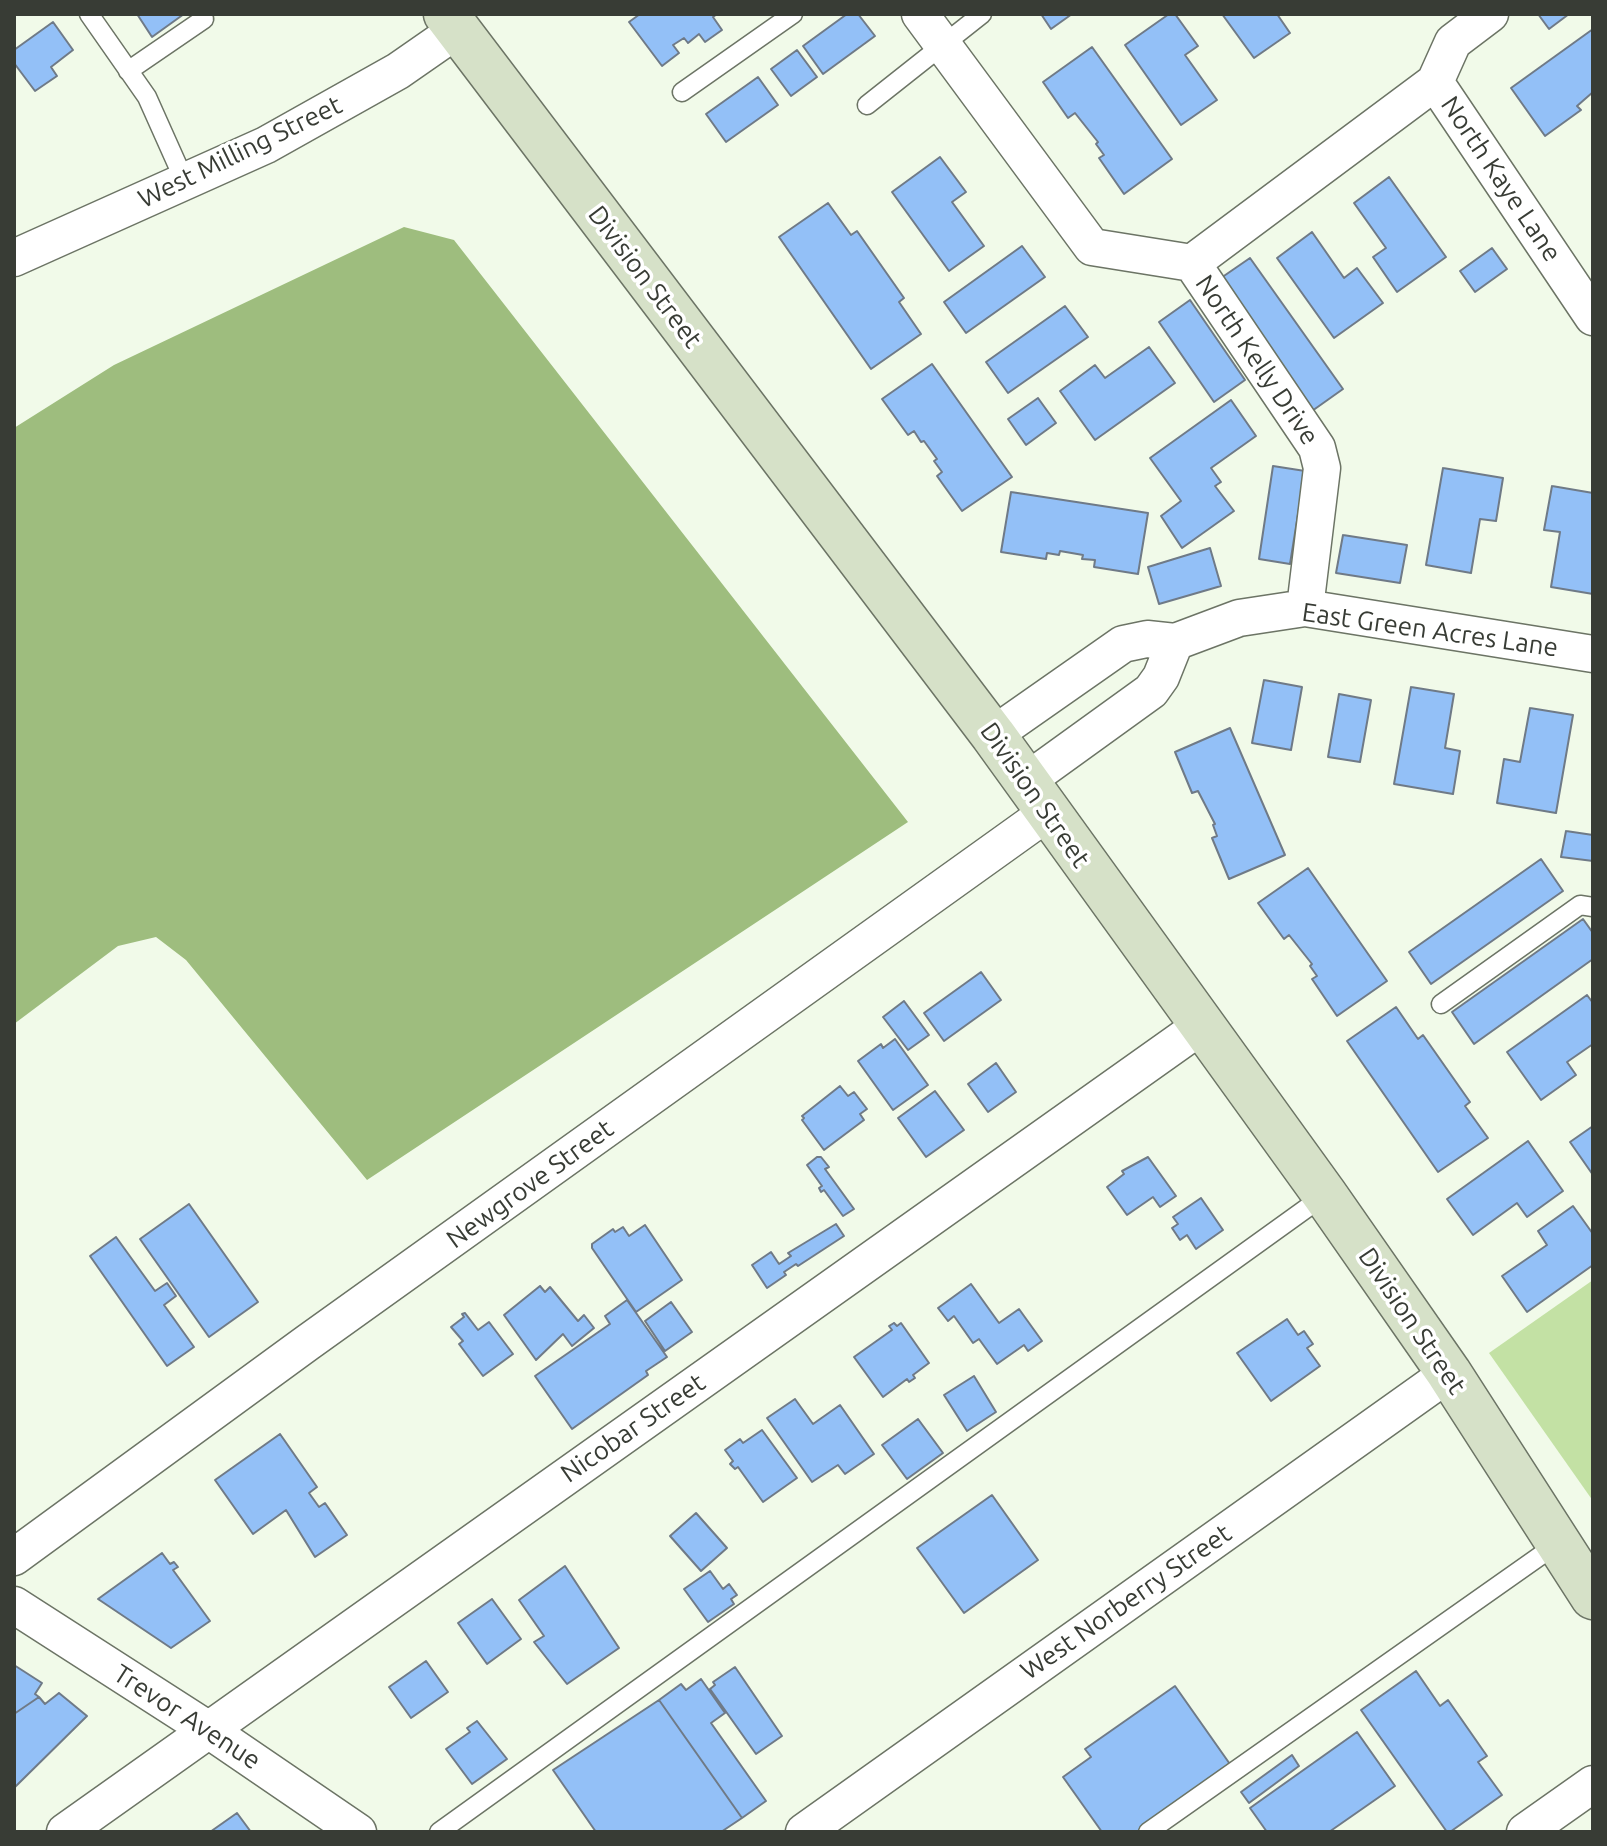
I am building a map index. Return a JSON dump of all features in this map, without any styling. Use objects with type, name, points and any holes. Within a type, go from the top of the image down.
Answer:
[{"type":"main road","name":"Division Street","points":[[461,19],[993,735],[1325,1195],[1449,1373],[1593,1597]]},
{"type":"street","name":"North Kelly Drive","points":[[920,14],[1092,247],[1192,263],[1317,448],[1322,468],[1305,608]]},
{"type":"street","points":[[1192,263],[1435,82],[1453,42],[1490,14]]},
{"type":"street","name":"West Milling Street","points":[[14,258],[266,145],[363,91],[461,19]]},
{"type":"street","name":"North Kaye Lane","points":[[1435,82],[1593,317]]},
{"type":"street","name":"East Green Acres Lane","points":[[993,735],[1123,644],[1147,639],[1175,642],[1239,618],[1305,608],[1593,654]]},
{"type":"street","points":[[1036,798],[1151,691],[1161,677],[1175,642]]},
{"type":"street","name":"Newgrove Street","points":[[14,1557],[320,1334],[1036,798]]},
{"type":"street","name":"Nicobar Street","points":[[65,1832],[1201,1026]]},
{"type":"street","name":"West Norberry Street","points":[[804,1832],[1449,1373]]},
{"type":"street","name":"Trevor Avenue","points":[[14,1605],[207,1729],[358,1832]]},
{"type":"street","points":[[1525,1832],[1593,1784]]},
{"type":"lane","points":[[89,14],[147,97],[185,182]]},
{"type":"lane","points":[[682,92],[793,14]]},
{"type":"lane","points":[[867,105],[982,14]]},
{"type":"lane","points":[[128,71],[204,19]]},
{"type":"lane","points":[[1441,1004],[1580,905],[1593,907]]},
{"type":"lane","points":[[439,1832],[1325,1195]]},
{"type":"lane","points":[[1148,1832],[1557,1544]]},
{"type":"shaded area","points":[[404,227],[454,240],[908,822],[367,1180],[186,960],[156,937],[118,946],[14,1024],[14,428],[114,365]]},
{"type":"shaded area","points":[[1593,1280],[1593,1501],[1489,1353]]},
{"type":"building","points":[[137,14],[184,14],[152,37]]},
{"type":"building","points":[[640,14],[717,14],[713,17],[722,30],[705,42],[699,34],[688,43],[684,38],[673,45],[679,53],[662,66],[629,22]]},
{"type":"building","points":[[847,14],[858,14],[875,36],[823,74],[803,46]]},
{"type":"building","points":[[1041,14],[1072,14],[1051,29]]},
{"type":"building","points":[[1169,14],[1175,14],[1198,46],[1185,55],[1217,100],[1181,125],[1125,45]]},
{"type":"building","points":[[1222,14],[1277,14],[1290,33],[1254,58]]},
{"type":"building","points":[[1538,14],[1569,14],[1549,29]]},
{"type":"building","points":[[53,22],[73,50],[51,67],[57,76],[35,91],[14,63],[14,50]]},
{"type":"building","points":[[1593,29],[1593,92],[1577,106],[1581,110],[1545,136],[1511,88]]},
{"type":"building","points":[[1092,47],[1172,159],[1124,194],[1099,158],[1104,155],[1096,144],[1098,142],[1075,113],[1068,118],[1043,82]]},
{"type":"building","points":[[797,50],[817,77],[791,96],[771,69]]},
{"type":"building","points":[[758,77],[778,105],[726,142],[706,114]]},
{"type":"building","points":[[940,157],[966,192],[952,202],[984,246],[949,271],[892,192]]},
{"type":"building","points":[[1389,177],[1446,257],[1397,292],[1373,257],[1386,248],[1354,203]]},
{"type":"building","points":[[828,203],[851,235],[857,231],[904,298],[899,302],[921,334],[871,369],[779,237]]},
{"type":"building","points":[[1312,232],[1344,278],[1357,268],[1383,303],[1334,338],[1277,258]]},
{"type":"building","points":[[1022,246],[1045,277],[966,333],[944,302]]},
{"type":"building","points":[[1492,248],[1507,269],[1475,292],[1460,271]]},
{"type":"building","points":[[1250,258],[1343,389],[1312,411],[1218,280]]},
{"type":"building","points":[[1190,300],[1245,380],[1214,402],[1159,322]]},
{"type":"building","points":[[1065,306],[1088,337],[1008,393],[986,362]]},
{"type":"building","points":[[1149,347],[1175,383],[1095,440],[1060,391],[1095,365],[1105,378]]},
{"type":"building","points":[[932,364],[1012,477],[962,511],[937,476],[942,472],[934,461],[937,459],[914,431],[908,435],[882,399]]},
{"type":"building","points":[[1038,398],[1056,423],[1026,445],[1008,419]]},
{"type":"building","points":[[1231,400],[1256,436],[1211,468],[1221,482],[1215,486],[1234,511],[1182,548],[1161,516],[1181,501],[1150,458]]},
{"type":"building","points":[[1273,466],[1305,471],[1290,564],[1259,559]]},
{"type":"building","points":[[1443,468],[1503,478],[1496,521],[1480,519],[1471,573],[1426,565]]},
{"type":"building","points":[[1552,486],[1593,493],[1593,594],[1551,587],[1560,532],[1544,530]]},
{"type":"building","points":[[1011,492],[1148,513],[1138,574],[1094,567],[1095,560],[1060,551],[1059,555],[1047,553],[1046,559],[1001,552]]},
{"type":"building","points":[[1343,535],[1407,545],[1400,583],[1336,573]]},
{"type":"building","points":[[1210,548],[1221,586],[1159,604],[1148,567]]},
{"type":"building","points":[[1264,680],[1302,687],[1291,750],[1252,743]]},
{"type":"building","points":[[1411,687],[1454,694],[1445,748],[1460,751],[1453,794],[1394,784]]},
{"type":"building","points":[[1339,694],[1371,700],[1360,762],[1328,757]]},
{"type":"building","points":[[1530,708],[1573,715],[1556,813],[1497,803],[1504,759],[1520,762]]},
{"type":"building","points":[[1230,728],[1285,855],[1229,879],[1212,838],[1217,836],[1215,824],[1198,791],[1192,793],[1175,752]]},
{"type":"building","points":[[1566,831],[1593,835],[1593,861],[1561,857]]},
{"type":"building","points":[[1541,859],[1563,891],[1431,984],[1409,952]]},
{"type":"building","points":[[1308,868],[1387,981],[1337,1016],[1312,979],[1317,976],[1310,966],[1312,964],[1289,935],[1284,939],[1258,903]]},
{"type":"building","points":[[1583,919],[1593,933],[1593,959],[1474,1044],[1452,1012]]},
{"type":"building","points":[[981,972],[1001,1000],[944,1041],[924,1013]]},
{"type":"building","points":[[1587,995],[1593,1003],[1593,1044],[1567,1062],[1576,1075],[1541,1100],[1507,1052]]},
{"type":"building","points":[[904,1001],[929,1035],[908,1050],[883,1017]]},
{"type":"building","points":[[1396,1007],[1418,1039],[1423,1035],[1470,1102],[1465,1106],[1488,1138],[1438,1172],[1347,1041]]},
{"type":"building","points":[[895,1039],[928,1085],[893,1110],[858,1061],[881,1044],[883,1048]]},
{"type":"building","points":[[996,1063],[1016,1092],[988,1112],[968,1084]]},
{"type":"building","points":[[840,1086],[848,1096],[854,1092],[867,1109],[860,1114],[864,1120],[824,1150],[802,1116]]},
{"type":"building","points":[[935,1091],[964,1130],[926,1157],[898,1118]]},
{"type":"building","points":[[1593,1126],[1593,1175],[1570,1142]]},
{"type":"building","points":[[1528,1141],[1563,1191],[1527,1217],[1517,1203],[1473,1235],[1447,1199]]},
{"type":"building","points":[[821,1157],[829,1167],[825,1169],[854,1209],[843,1216],[824,1190],[821,1192],[819,1188],[822,1186],[807,1165]]},
{"type":"building","points":[[1148,1157],[1176,1196],[1160,1207],[1153,1197],[1127,1215],[1107,1187],[1124,1174],[1122,1171]]},
{"type":"building","points":[[1201,1198],[1223,1230],[1196,1249],[1187,1235],[1180,1240],[1172,1228],[1178,1224],[1173,1217]]},
{"type":"building","points":[[189,1204],[258,1302],[209,1337],[140,1239]]},
{"type":"building","points":[[1573,1206],[1593,1234],[1593,1265],[1527,1312],[1502,1276],[1547,1245],[1538,1231]]},
{"type":"building","points":[[836,1224],[844,1236],[784,1272],[786,1275],[767,1288],[752,1265],[771,1252],[779,1264],[791,1256],[788,1253]]},
{"type":"building","points":[[645,1225],[682,1280],[636,1312],[592,1244],[613,1229],[615,1232],[623,1227],[629,1236]]},
{"type":"building","points":[[116,1237],[155,1291],[167,1283],[176,1296],[164,1305],[194,1347],[167,1366],[90,1256]]},
{"type":"building","points":[[971,1284],[999,1323],[1019,1309],[1042,1341],[1028,1351],[1024,1345],[997,1364],[979,1339],[973,1343],[954,1316],[948,1321],[938,1308]]},
{"type":"building","points":[[540,1286],[545,1292],[550,1287],[578,1321],[584,1315],[594,1328],[572,1346],[563,1334],[536,1360],[504,1315]]},
{"type":"building","points":[[627,1300],[667,1357],[646,1371],[648,1375],[572,1429],[535,1376],[610,1324],[605,1316]]},
{"type":"building","points":[[671,1302],[692,1332],[665,1351],[645,1321]]},
{"type":"building","points":[[465,1313],[478,1330],[489,1322],[513,1354],[483,1376],[459,1344],[463,1341],[451,1327]]},
{"type":"building","points":[[1287,1319],[1298,1335],[1304,1331],[1313,1344],[1307,1348],[1320,1366],[1271,1401],[1237,1353]]},
{"type":"building","points":[[894,1323],[897,1326],[901,1323],[929,1363],[913,1375],[915,1378],[909,1382],[907,1379],[883,1397],[854,1357],[892,1330],[889,1326]]},
{"type":"building","points":[[974,1376],[996,1412],[967,1431],[944,1395]]},
{"type":"building","points":[[795,1399],[813,1424],[840,1405],[874,1454],[845,1474],[838,1465],[812,1482],[767,1418]]},
{"type":"building","points":[[918,1419],[943,1453],[907,1479],[882,1445]]},
{"type":"building","points":[[762,1430],[797,1478],[763,1502],[738,1467],[735,1469],[730,1464],[733,1461],[725,1450],[740,1439],[743,1443]]},
{"type":"building","points":[[280,1434],[317,1487],[309,1493],[319,1507],[325,1503],[347,1535],[315,1557],[286,1510],[253,1534],[215,1480]]},
{"type":"building","points":[[992,1495],[1038,1560],[964,1613],[917,1548]]},
{"type":"building","points":[[696,1513],[727,1548],[701,1571],[670,1536]]},
{"type":"building","points":[[162,1553],[170,1564],[174,1562],[178,1567],[173,1570],[210,1621],[171,1648],[98,1599]]},
{"type":"building","points":[[565,1566],[619,1648],[567,1684],[534,1642],[544,1636],[519,1600]]},
{"type":"building","points":[[710,1571],[723,1589],[729,1584],[737,1595],[731,1599],[734,1604],[708,1622],[684,1589]]},
{"type":"building","points":[[492,1599],[521,1639],[487,1664],[458,1623]]},
{"type":"building","points":[[426,1661],[448,1692],[411,1718],[389,1687]]},
{"type":"building","points":[[14,1665],[42,1683],[35,1694],[39,1697],[14,1714]]},
{"type":"building","points":[[735,1667],[782,1736],[756,1754],[710,1689],[715,1685],[713,1682]]},
{"type":"building","points":[[1416,1671],[1440,1706],[1448,1700],[1487,1756],[1478,1762],[1502,1795],[1450,1832],[1447,1832],[1361,1710]]},
{"type":"building","points":[[701,1679],[725,1713],[711,1723],[766,1801],[742,1818],[659,1700],[681,1684],[686,1690]]},
{"type":"building","points":[[1175,1686],[1232,1767],[1139,1832],[1102,1832],[1063,1777],[1091,1757],[1085,1749]]},
{"type":"building","points":[[59,1693],[87,1716],[14,1788],[14,1714],[39,1697],[45,1704]]},
{"type":"building","points":[[659,1700],[742,1818],[721,1832],[596,1832],[553,1770]]},
{"type":"building","points":[[477,1721],[507,1759],[472,1784],[446,1749],[470,1732],[467,1728]]},
{"type":"building","points":[[1357,1732],[1395,1786],[1329,1832],[1267,1832],[1250,1808]]},
{"type":"building","points":[[1292,1755],[1299,1766],[1249,1803],[1241,1792]]},
{"type":"building","points":[[237,1813],[251,1832],[210,1832]]}]
